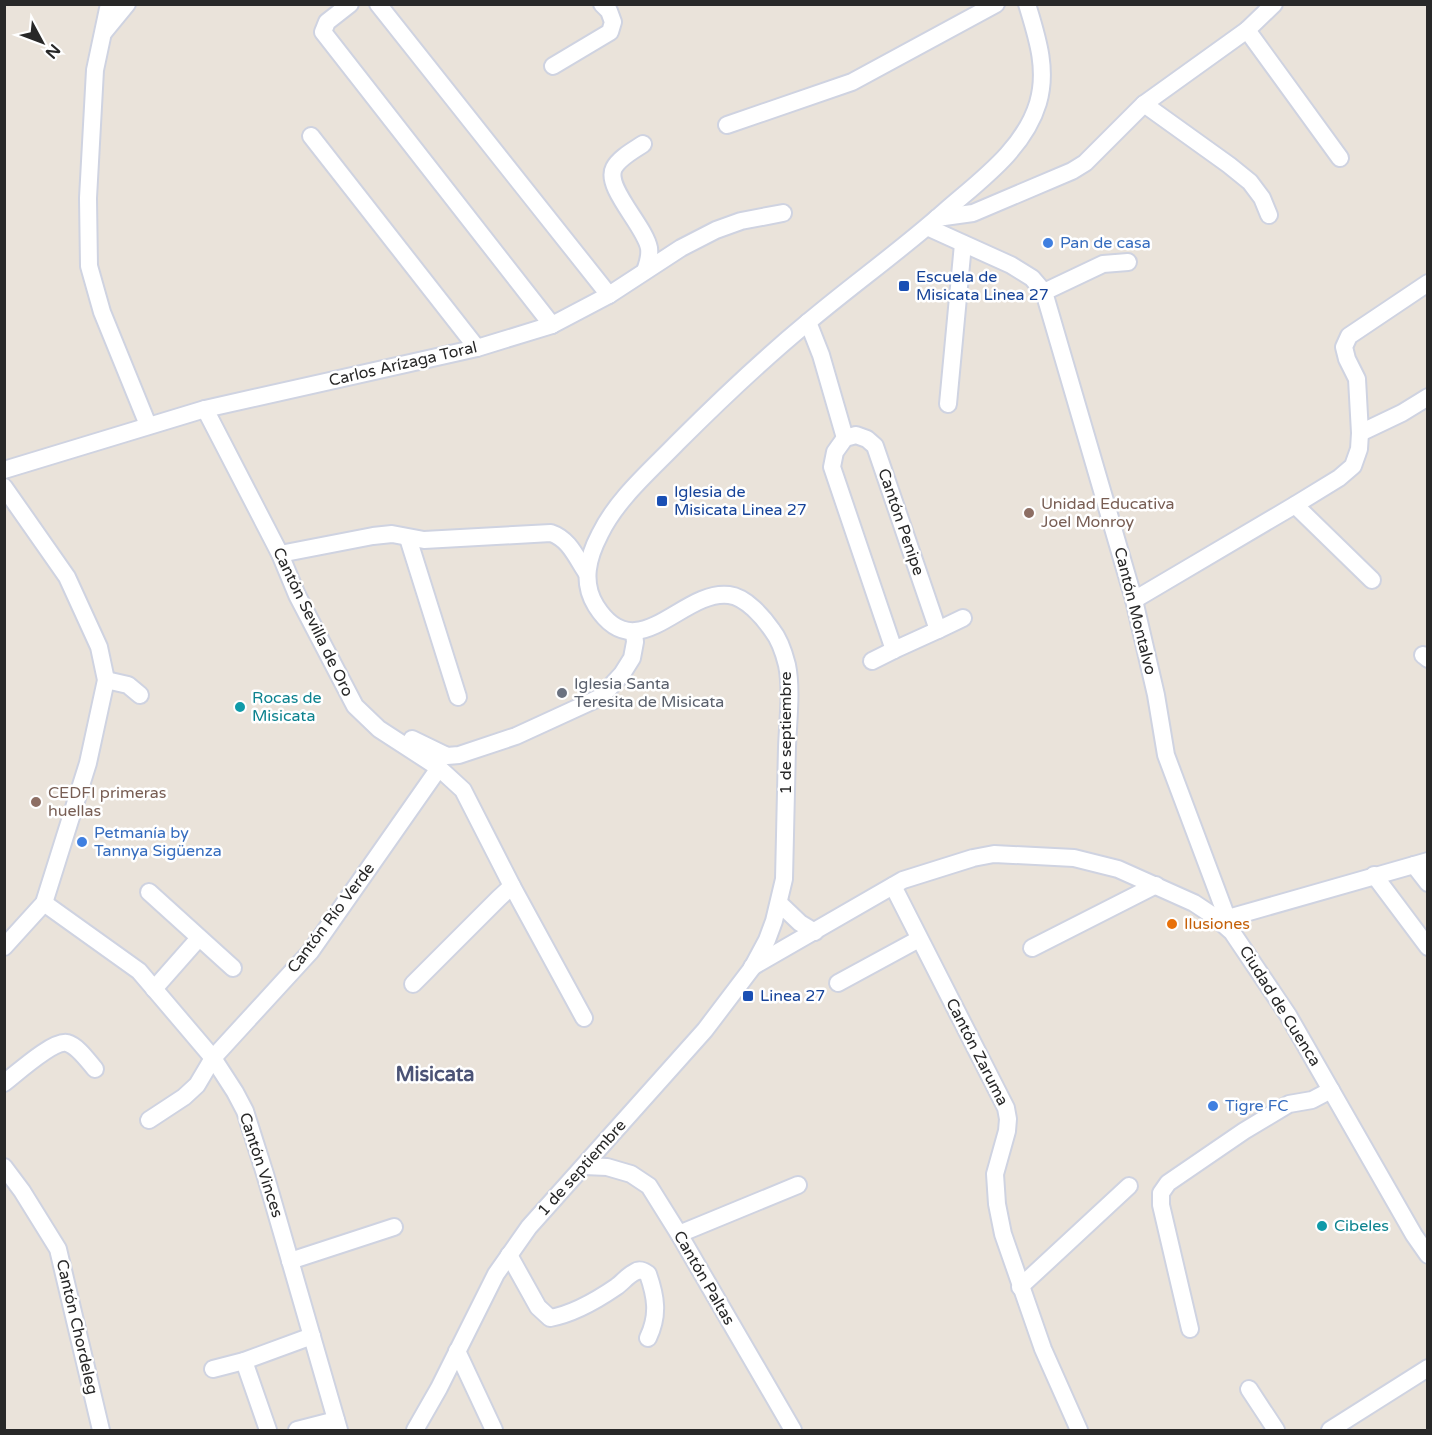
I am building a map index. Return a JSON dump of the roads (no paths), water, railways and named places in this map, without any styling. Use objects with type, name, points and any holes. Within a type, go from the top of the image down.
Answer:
[{"type":"street","points":[[109,4],[95,70],[88,198],[89,266],[102,312],[148,425]]},
{"type":"street","points":[[102,35],[127,4]]},
{"type":"street","points":[[350,4],[327,22],[323,32],[552,325]]},
{"type":"street","points":[[378,4],[609,296]]},
{"type":"street","points":[[553,66],[610,32],[613,22],[609,11],[603,4]]},
{"type":"street","points":[[727,125],[852,82],[996,4]]},
{"type":"street","points":[[586,572],[600,532],[622,500],[730,390],[808,322],[932,222],[986,175],[1013,147],[1037,104],[1042,72],[1039,45],[1027,4]]},
{"type":"street","points":[[932,222],[973,213],[1072,171],[1085,163],[1144,104],[1247,30],[1274,4]]},
{"type":"street","points":[[1247,30],[1340,158]]},
{"type":"street","points":[[1144,104],[1250,182],[1262,198],[1269,215]]},
{"type":"street","points":[[311,136],[477,348]]},
{"type":"street","points":[[643,144],[614,166],[611,177],[646,238],[650,250],[645,271]]},
{"type":"street","name":"Carlos Arízaga Toral","points":[[4,470],[205,409],[477,348],[552,325],[609,296],[681,248],[716,230],[741,221],[783,213]]},
{"type":"street","points":[[932,222],[963,244],[1011,265],[1032,278],[1044,292],[1103,264],[1128,262]]},
{"type":"street","points":[[948,404],[963,244]]},
{"type":"street","points":[[1134,600],[1295,505],[1339,478],[1353,466],[1359,449],[1360,433],[1357,379],[1344,347],[1348,336],[1428,283]]},
{"type":"street","name":"Cantón Montalvo","points":[[1044,292],[1134,600],[1156,695],[1166,755],[1230,925]]},
{"type":"street","points":[[808,322],[821,356],[845,438],[835,452],[832,467],[894,650]]},
{"type":"street","points":[[1360,433],[1402,413],[1428,397]]},
{"type":"street","name":"Cantón Sevilla de Oro","points":[[205,409],[355,706],[379,729],[439,768],[462,790],[584,1018]]},
{"type":"street","name":"Cantón Penipe","points":[[845,438],[856,435],[867,439],[875,447],[938,630]]},
{"type":"street","points":[[4,487],[67,578],[99,647],[106,680],[88,763],[44,903],[4,947]]},
{"type":"street","points":[[1295,505],[1372,580]]},
{"type":"street","points":[[280,554],[392,534],[424,540],[551,533],[561,536],[586,572],[593,601],[604,617],[618,628],[634,632],[632,658],[622,674],[601,697],[516,736],[467,753],[447,756],[394,729],[385,727],[379,729]]},
{"type":"street","points":[[408,538],[458,697]]},
{"type":"street","name":"1 de septiembre","points":[[414,1431],[496,1274],[509,1255],[529,1227],[705,1030],[752,968],[767,940],[779,903],[784,879],[788,718],[787,668],[782,648],[774,632],[746,603],[731,595],[713,596],[634,632]]},
{"type":"street","points":[[872,661],[963,618]]},
{"type":"street","points":[[106,680],[128,685],[140,695]]},
{"type":"street","name":"Cantón Río Verde","points":[[149,1120],[184,1097],[197,1085],[213,1059],[311,951],[439,768]]},
{"type":"street","name":"Ciudad de Cuenca","points":[[752,968],[903,880],[973,858],[994,854],[1074,858],[1118,869],[1194,903],[1230,925],[1288,1015],[1426,1248]]},
{"type":"street","points":[[1230,925],[1379,874],[1421,863],[1428,883]]},
{"type":"street","points":[[1379,874],[1428,933]]},
{"type":"street","points":[[1379,874],[1428,947]]},
{"type":"street","points":[[1032,948],[1156,885]]},
{"type":"street","points":[[413,984],[512,886]]},
{"type":"street","name":"Cantón Zaruma","points":[[892,886],[1006,1108],[1007,1131],[995,1174],[997,1204],[1003,1234],[1043,1349],[1079,1431]]},
{"type":"street","points":[[148,892],[233,968]]},
{"type":"street","name":"Cantón Vinces","points":[[44,903],[139,971],[213,1059],[245,1111],[337,1425]]},
{"type":"street","points":[[779,903],[800,923],[815,932]]},
{"type":"street","points":[[154,989],[199,938]]},
{"type":"street","points":[[838,983],[919,939]]},
{"type":"street","points":[[4,1083],[59,1044],[67,1043],[74,1046],[95,1069]]},
{"type":"street","points":[[1190,1329],[1161,1205],[1161,1193],[1168,1183],[1244,1131],[1289,1104],[1312,1100],[1331,1090]]},
{"type":"street","name":"Cantón Paltas","points":[[584,1166],[607,1167],[631,1174],[649,1186],[793,1431]]},
{"type":"street","name":"Cantón Chordeleg","points":[[4,1167],[58,1248],[101,1431]]},
{"type":"street","points":[[679,1234],[798,1185]]},
{"type":"street","points":[[1020,1287],[1129,1186]]},
{"type":"street","points":[[290,1262],[394,1227]]},
{"type":"street","points":[[509,1255],[538,1307],[550,1317],[562,1316],[617,1286],[636,1270],[642,1270],[648,1274],[657,1308],[655,1323],[648,1338]]},
{"type":"street","points":[[213,1369],[244,1361],[312,1336]]},
{"type":"street","points":[[457,1351],[494,1431]]},
{"type":"street","points":[[244,1361],[268,1431]]},
{"type":"street","points":[[1330,1431],[1348,1426],[1428,1368]]},
{"type":"street","points":[[1249,1389],[1276,1431]]},
{"type":"street","points":[[297,1431],[337,1425]]},
{"type":"place","name":"Pan de casa","points":[[1048,243]]},
{"type":"place","name":"Escuela de Misicata Linea 27","points":[[904,286]]},
{"type":"place","name":"Iglesia de Misicata Linea 27","points":[[662,501]]},
{"type":"place","name":"Unidad Educativa Joel Monroy","points":[[1029,513]]},
{"type":"place","name":"Iglesia Santa Teresita de Misicata","points":[[562,693]]},
{"type":"place","name":"Rocas de Misicata","points":[[240,707]]},
{"type":"place","name":"CEDFI primeras huellas","points":[[36,802]]},
{"type":"place","name":"Petmanía by Tannya Sigüenza","points":[[82,842]]},
{"type":"place","name":"Ilusiones","points":[[1172,924]]},
{"type":"place","name":"Linea 27","points":[[748,996]]},
{"type":"place","name":"Tigre FC","points":[[1213,1106]]},
{"type":"place","name":"Cibeles","points":[[1322,1226]]},
{"type":"district","name":"Misicata","points":[[435,1075]]}]
